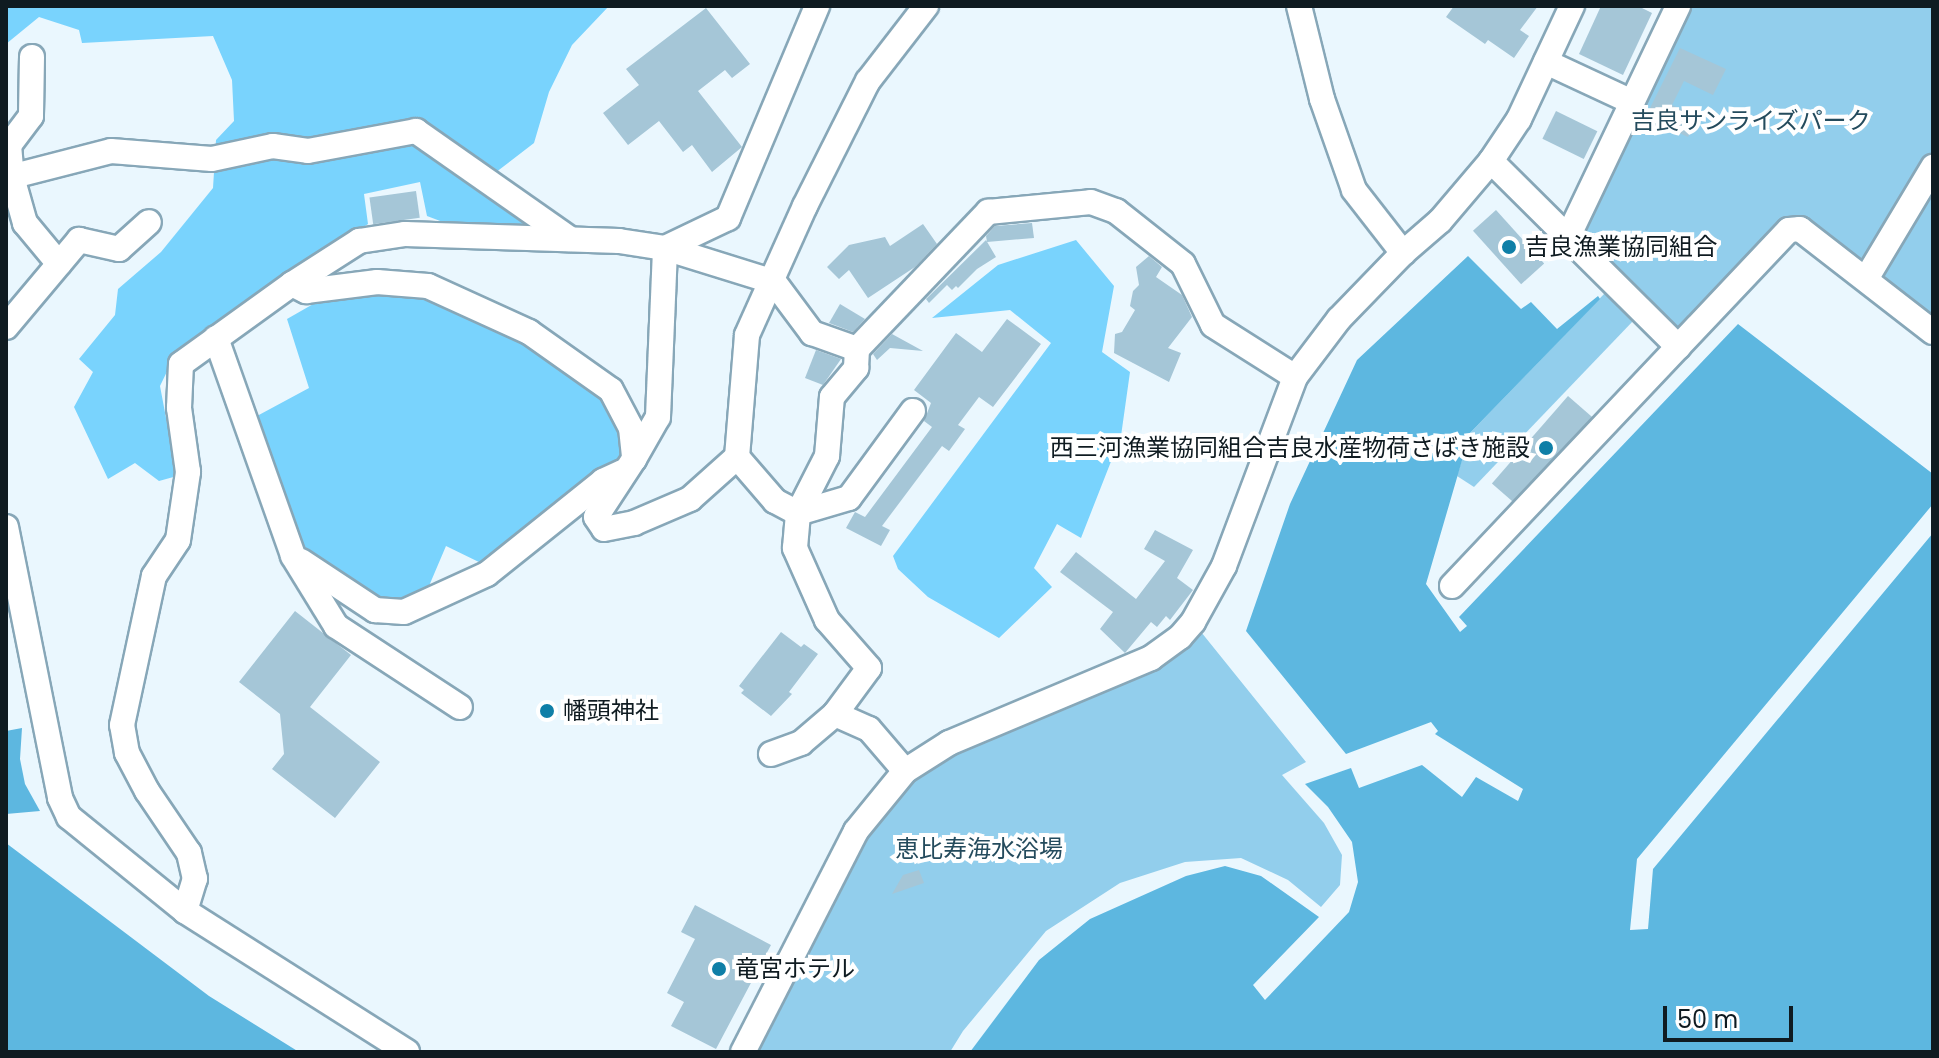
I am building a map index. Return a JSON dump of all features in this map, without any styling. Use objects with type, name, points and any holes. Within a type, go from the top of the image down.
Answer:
[{"type":"street","points":[[665,248],[728,218],[817,6]]},
{"type":"street","points":[[665,248],[658,417],[596,517],[604,529],[634,523],[690,499],[737,457],[747,335],[774,282],[805,206],[868,81],[926,6]]},
{"type":"street","points":[[1299,6],[1322,99],[1354,190],[1403,253]]},
{"type":"street","points":[[743,1052],[856,831],[905,771],[949,743],[1151,658],[1180,637],[1205,606],[1224,566],[1295,377],[1339,319],[1403,253],[1440,221],[1491,161],[1519,119],[1572,6]]},
{"type":"street","points":[[1567,239],[1678,6]]},
{"type":"street","points":[[32,57],[31,116],[9,145],[9,178],[25,223],[59,264]]},
{"type":"street","points":[[1546,62],[1632,102]]},
{"type":"street","points":[[9,178],[111,151],[212,159],[273,146],[308,151],[416,131],[570,240]]},
{"type":"street","points":[[1491,161],[1678,347]]},
{"type":"street","points":[[1866,279],[1933,167]]},
{"type":"street","points":[[771,754],[801,743],[835,714],[869,668],[827,620],[795,548],[798,513],[827,456],[832,397],[856,368],[857,349],[988,212],[1091,202],[1116,211],[1183,264],[1213,325],[1295,377]]},
{"type":"street","points":[[6,327],[79,240],[119,249],[149,222]]},
{"type":"street","points":[[1452,586],[1789,230],[1800,229],[1933,332]]},
{"type":"street","points":[[185,911],[195,879],[189,853],[127,753],[122,725],[154,576],[178,540],[188,472],[179,408],[181,364],[292,284],[359,241],[405,234],[570,240],[665,248],[774,282],[812,333],[857,349]]},
{"type":"street","points":[[292,284],[306,291],[377,282],[428,286],[529,332],[611,390],[631,428],[631,464]]},
{"type":"street","points":[[216,338],[293,556],[336,626],[460,707]]},
{"type":"street","points":[[737,457],[775,501],[798,513],[849,498],[913,411]]},
{"type":"street","points":[[293,556],[375,610],[404,612],[487,574],[603,481],[631,464]]},
{"type":"street","points":[[6,527],[60,798],[69,817],[185,911],[407,1052]]},
{"type":"street","points":[[835,714],[869,729],[905,771]]},
{"type":"green space","name":"吉良サンライズパーク","points":[[1678,6],[1933,6],[1933,332],[1800,229],[1678,347],[1567,239]]},
{"type":"green space","points":[[1605,293],[1634,320],[1474,487],[1457,476],[1470,433]]},
{"type":"green space","name":"恵比寿海水浴場","points":[[1193,622],[1306,762],[1282,775],[1324,823],[1342,855],[1340,885],[1321,907],[1288,880],[1241,858],[1185,862],[1120,883],[1046,931],[963,1031],[950,1052],[743,1052],[856,831],[905,771],[1071,694]]},
{"type":"shaded area","points":[[6,6],[609,6],[572,45],[549,92],[534,143],[474,189],[538,232],[464,230],[427,216],[420,182],[364,194],[368,224],[175,355],[160,386],[177,476],[159,481],[135,463],[108,479],[74,407],[93,372],[79,359],[115,315],[118,289],[161,252],[213,188],[216,140],[234,121],[232,80],[213,36],[82,43],[79,30],[39,17],[6,44]]},
{"type":"shaded area","points":[[1076,240],[1114,286],[1102,352],[1130,372],[1121,436],[1081,538],[1057,524],[1034,568],[1052,587],[999,638],[928,597],[898,569],[893,556],[1051,343],[1010,310],[932,318],[998,265]]},
{"type":"shaded area","points":[[1468,256],[1521,309],[1531,302],[1557,329],[1598,296],[1600,299],[1470,433],[1426,584],[1460,632],[1467,626],[1459,617],[1738,324],[1933,474],[1933,1052],[970,1052],[1039,960],[1090,919],[1186,876],[1225,866],[1261,876],[1319,917],[1253,985],[1265,1000],[1349,912],[1358,882],[1352,842],[1328,807],[1305,784],[1351,768],[1359,788],[1422,765],[1462,797],[1476,777],[1518,801],[1523,789],[1435,734],[1438,731],[1431,722],[1346,754],[1246,631],[1290,504],[1357,360]]},
{"type":"shaded area","points":[[373,291],[429,296],[524,339],[604,392],[624,434],[620,458],[485,565],[446,546],[426,593],[403,603],[375,600],[299,549],[257,416],[309,388],[287,319],[315,303]]},
{"type":"shaded area","points":[[22,728],[20,759],[25,784],[40,811],[6,814],[6,731]]},
{"type":"shaded area","points":[[6,843],[209,996],[299,1052],[6,1052]]},
{"type":"pier","points":[[1933,504],[1933,533],[1653,869],[1648,929],[1630,930],[1637,859]]},
{"type":"building","points":[[1454,6],[1538,6],[1520,30],[1529,36],[1514,58],[1488,40],[1485,44],[1446,17]]},
{"type":"building","points":[[1601,6],[1638,6],[1652,13],[1623,75],[1579,54]]},
{"type":"building","points":[[706,8],[750,64],[732,78],[725,70],[698,91],[742,147],[712,172],[692,145],[683,152],[659,121],[628,145],[603,113],[639,85],[626,69]]},
{"type":"building","points":[[1680,48],[1726,69],[1713,95],[1684,81],[1672,105],[1698,117],[1688,137],[1662,125],[1659,130],[1643,122]]},
{"type":"building","points":[[1556,111],[1597,131],[1584,159],[1542,139]]},
{"type":"building","points":[[416,191],[420,218],[373,224],[369,198]]},
{"type":"building","name":"吉良漁業協同組合","points":[[1496,210],[1544,264],[1521,284],[1473,231]]},
{"type":"building","points":[[1032,223],[1034,238],[987,242],[986,236],[995,226]]},
{"type":"building","points":[[923,224],[937,244],[915,267],[868,298],[849,270],[839,279],[827,267],[849,245],[885,237],[890,246]]},
{"type":"building","points":[[986,240],[996,257],[977,269],[958,288],[956,286],[952,290],[947,285],[929,303],[926,299]]},
{"type":"building","points":[[1149,256],[1162,267],[1156,277],[1182,295],[1192,317],[1168,348],[1181,353],[1169,382],[1114,353],[1115,334],[1122,332],[1135,310],[1130,306],[1133,291],[1139,285],[1136,267]]},
{"type":"building","points":[[840,304],[865,319],[853,332],[829,323]]},
{"type":"building","points":[[1007,319],[1041,344],[993,407],[979,397],[958,425],[965,429],[949,451],[942,446],[882,526],[890,530],[881,546],[846,528],[855,512],[865,517],[932,427],[924,421],[931,403],[914,390],[956,333],[982,352]]},
{"type":"building","points":[[892,334],[923,351],[890,348],[877,360],[873,354]]},
{"type":"building","points":[[816,350],[841,359],[823,385],[805,378]]},
{"type":"building","points":[[1568,396],[1592,417],[1516,505],[1492,484]]},
{"type":"building","points":[[1155,530],[1193,550],[1177,578],[1193,590],[1170,620],[1166,616],[1157,627],[1151,622],[1125,653],[1100,629],[1113,612],[1060,572],[1076,552],[1136,599],[1165,561],[1144,549]]},
{"type":"building","points":[[295,611],[351,655],[310,707],[380,762],[335,818],[272,769],[284,754],[280,714],[239,682]]},
{"type":"building","points":[[781,632],[801,647],[804,644],[818,654],[789,692],[792,694],[771,716],[741,693],[744,690],[739,686]]},
{"type":"building","points":[[919,870],[924,883],[892,894],[903,875]]},
{"type":"building","name":"竜宮ホテル","points":[[695,905],[771,945],[716,1049],[671,1026],[684,1002],[667,993],[695,939],[681,932]]},
{"type":"place","name":"吉良漁業協同組合","points":[[1509,247]]},
{"type":"place","name":"西三河漁業協同組合吉良水産物荷さばき施設","points":[[1546,448]]},
{"type":"place","name":"幡頭神社","points":[[547,711]]},
{"type":"place","name":"竜宮ホテル","points":[[719,969]]}]
